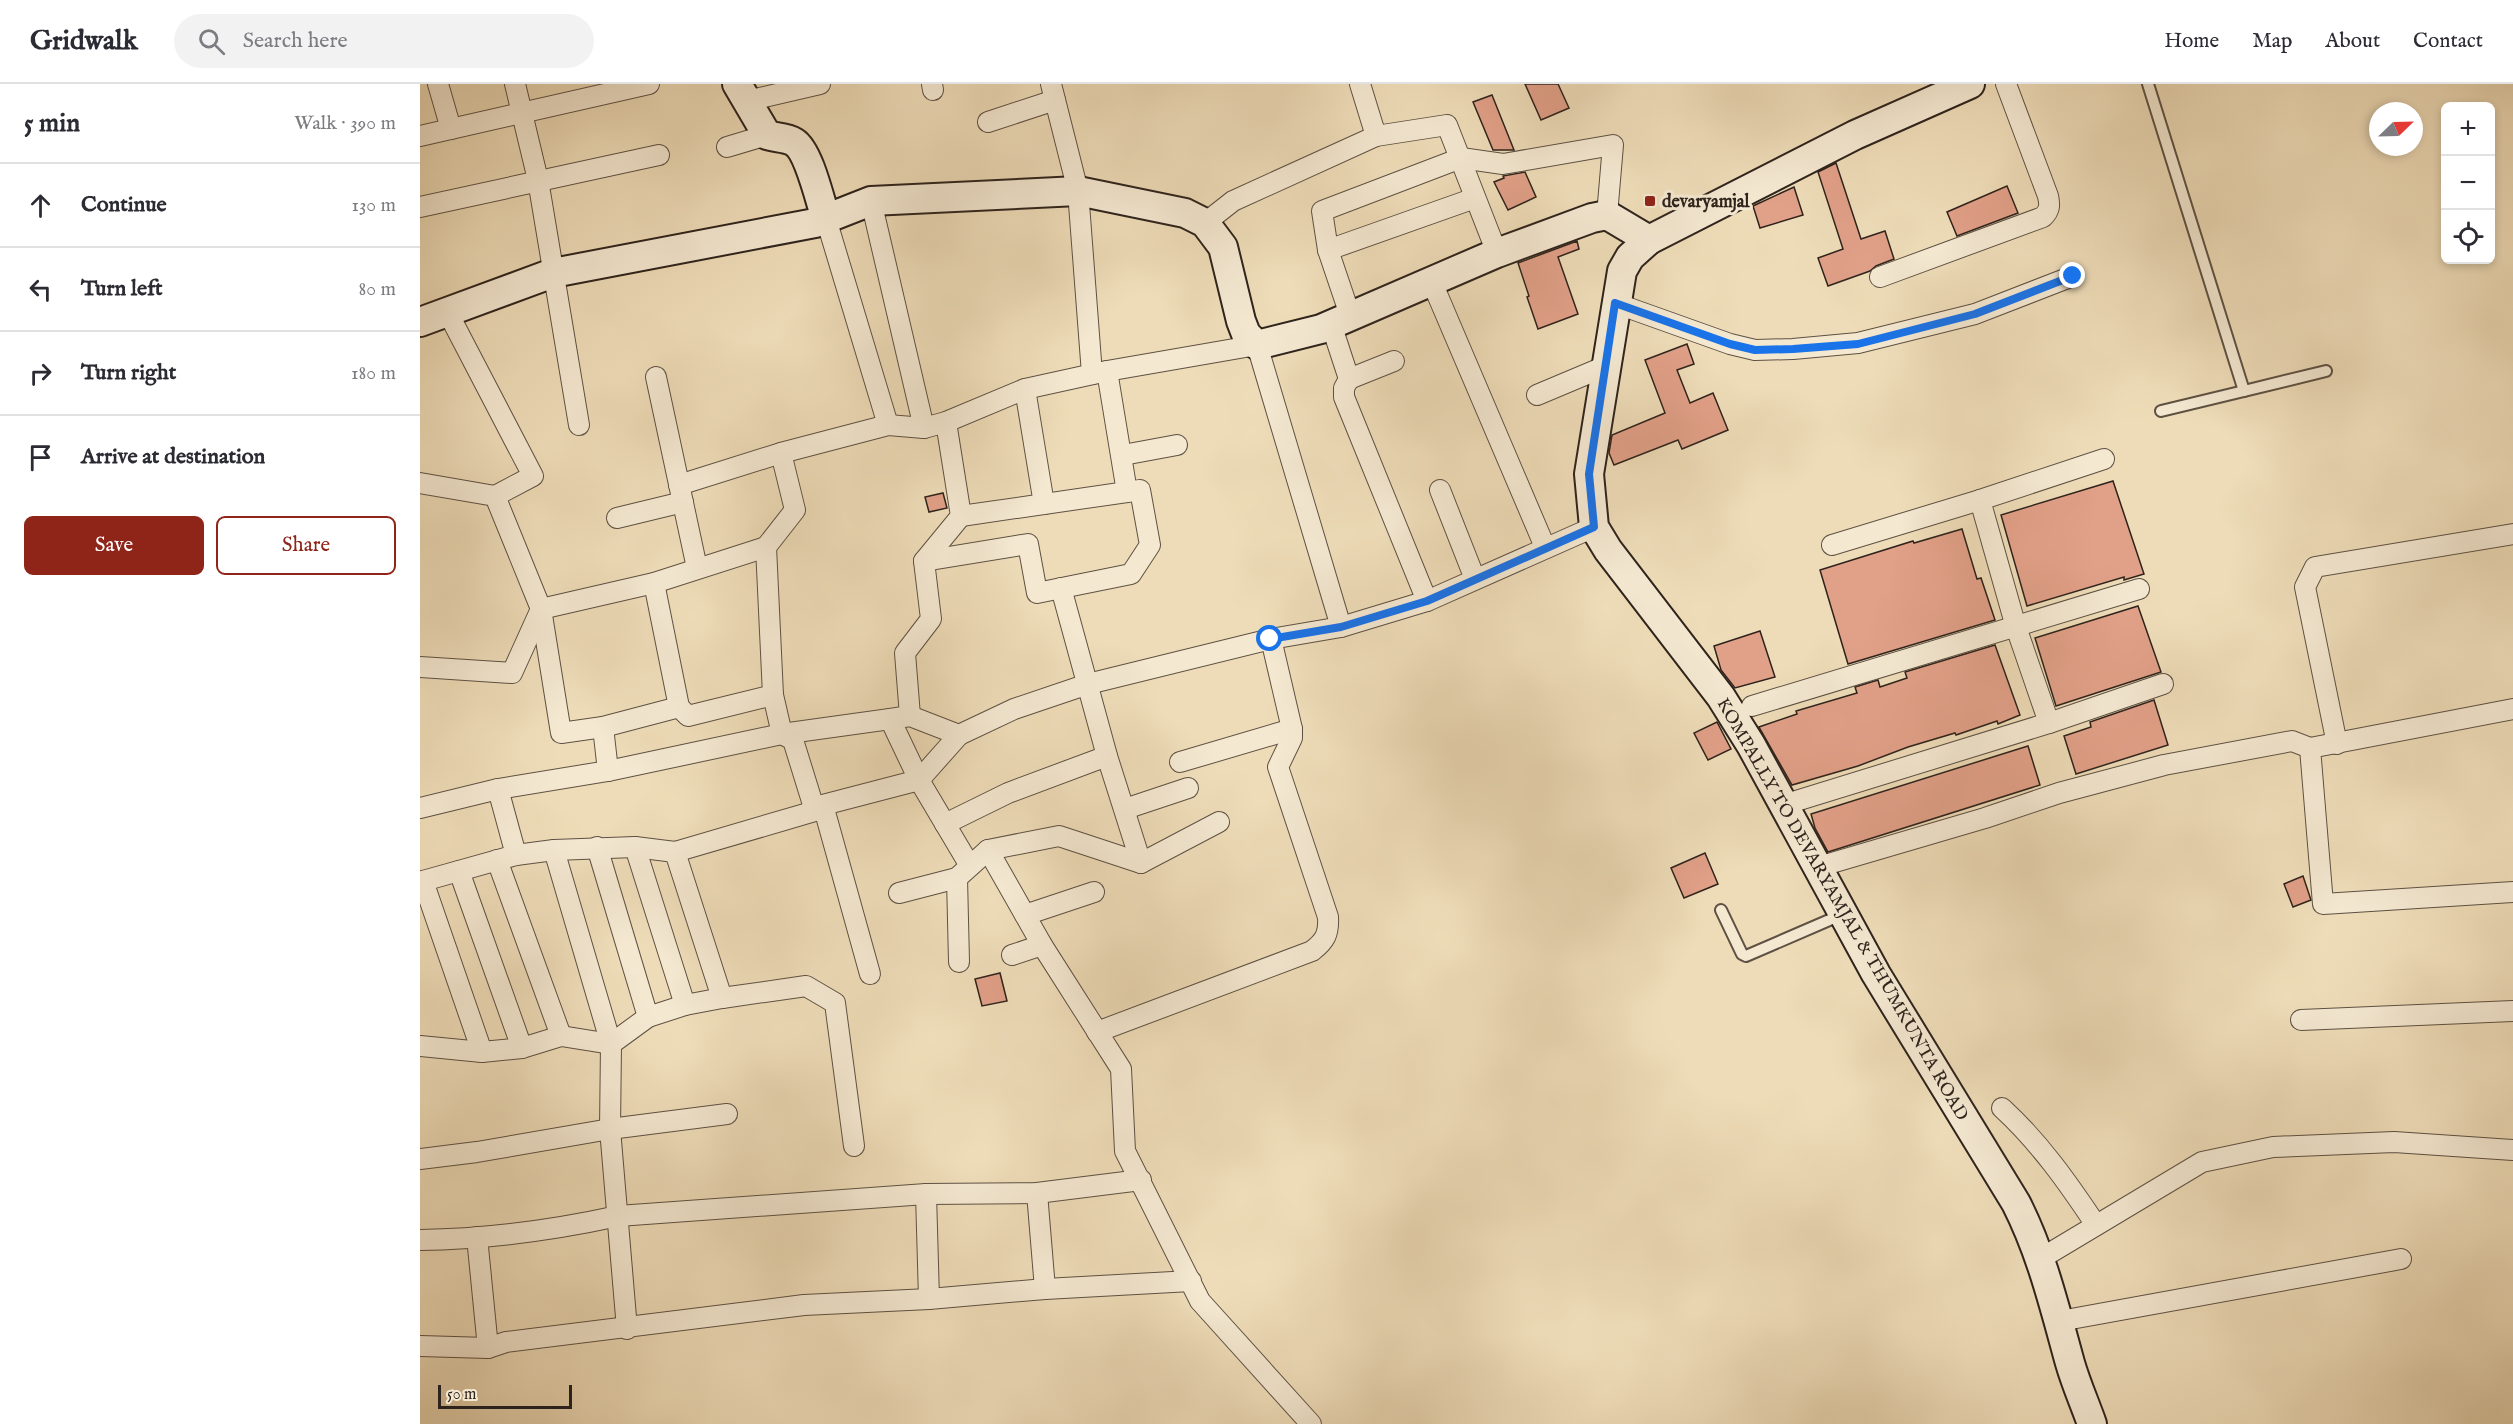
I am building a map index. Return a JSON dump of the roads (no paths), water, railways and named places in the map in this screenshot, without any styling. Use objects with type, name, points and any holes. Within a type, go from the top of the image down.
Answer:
[{"type":"main road","name":"KOMPALLY TO DEVARYAMJAL & THUMKUNTA ROAD","points":[[1970,84],[1855,135],[1649,240],[1630,257],[1622,271],[1615,303],[1589,474],[1594,527],[1608,550],[1721,697],[1751,745],[1876,974],[2016,1203],[2040,1259],[2071,1365],[2092,1424]]},
{"type":"main road","points":[[742,93],[767,135],[797,143],[804,153],[826,219]]},
{"type":"main road","points":[[420,322],[553,273],[815,223],[871,201],[1078,191],[1185,213],[1205,223],[1223,247],[1240,321],[1246,333],[1257,345],[1341,320],[1497,253],[1592,218],[1607,215],[1649,240]]},
{"type":"street","points":[[438,84],[451,129]]},
{"type":"street","points":[[515,84],[538,180],[579,424]]},
{"type":"street","points":[[420,136],[649,84]]},
{"type":"street","points":[[742,93],[820,84]]},
{"type":"street","points":[[1360,84],[1376,136]]},
{"type":"street","points":[[1880,277],[2043,217],[2049,212],[2048,196],[2006,84]]},
{"type":"street","points":[[988,122],[1053,92],[1078,191],[1100,372],[1123,455],[1127,492]]},
{"type":"street","points":[[1205,223],[1233,201],[1376,136],[1447,125],[1497,253]]},
{"type":"street","points":[[727,147],[767,135]]},
{"type":"street","points":[[1427,601],[1344,397],[1344,388],[1349,379],[1322,211],[1461,158],[1503,164],[1613,145],[1607,215]]},
{"type":"street","points":[[420,207],[659,155]]},
{"type":"street","points":[[1328,250],[1475,198]]},
{"type":"street","points":[[871,201],[924,428]]},
{"type":"street","points":[[826,219],[888,425]]},
{"type":"street","points":[[1615,303],[1730,344],[1755,350],[1793,349],[1858,344],[1975,314],[2073,276]]},
{"type":"street","points":[[1431,280],[1545,548]]},
{"type":"street","points":[[420,483],[495,496],[533,476],[447,311]]},
{"type":"street","points":[[617,518],[782,453],[888,425],[924,428],[946,422],[1025,389],[1100,372],[1257,345],[1341,627]]},
{"type":"street","points":[[1349,379],[1394,361]]},
{"type":"street","points":[[1537,395],[1606,366]]},
{"type":"street","points":[[656,377],[697,568]]},
{"type":"street","points":[[1025,389],[1044,504]]},
{"type":"street","points":[[946,422],[961,516]]},
{"type":"street","points":[[1123,455],[1177,445]]},
{"type":"street","points":[[542,609],[654,582],[766,548],[795,510],[782,453]]},
{"type":"street","points":[[1832,545],[1980,501],[2104,459]]},
{"type":"street","points":[[924,561],[1028,544],[1037,593],[1131,574],[1150,545],[1140,490],[961,516],[924,561],[931,619],[904,653],[900,717],[919,780],[945,824],[964,872],[959,962]]},
{"type":"street","points":[[1440,490],[1475,579]]},
{"type":"street","points":[[495,496],[542,609],[561,733],[603,727],[679,708]]},
{"type":"street","points":[[1980,501],[2016,627],[2049,723]]},
{"type":"street","points":[[482,1052],[421,883],[507,858],[554,850],[635,847],[675,852],[919,780],[960,735],[1014,709],[1088,684],[1270,639],[1341,627],[1427,601],[1594,527]]},
{"type":"street","points":[[2337,744],[2305,587],[2315,567],[2513,534]]},
{"type":"street","points":[[766,548],[773,695],[782,734],[793,740],[819,808],[870,974]]},
{"type":"street","points":[[654,582],[679,708],[688,716],[773,695]]},
{"type":"street","points":[[1061,588],[1107,756],[1141,863]]},
{"type":"street","points":[[1752,706],[2139,589]]},
{"type":"street","points":[[420,668],[512,672],[542,609]]},
{"type":"street","points":[[1097,1032],[1312,951],[1323,942],[1329,931],[1328,917],[1278,767],[1292,738],[1292,729],[1270,639]]},
{"type":"street","points":[[1783,805],[2049,723],[2163,684]]},
{"type":"street","points":[[1818,867],[1985,818],[2059,793],[2164,765],[2292,741],[2310,748],[2337,744],[2513,709]]},
{"type":"street","points":[[420,808],[498,789],[608,771],[782,734],[900,717],[960,735]]},
{"type":"street","points":[[603,727],[608,771]]},
{"type":"street","points":[[1180,762],[1292,729]]},
{"type":"street","points":[[2310,748],[2323,904],[2513,892]]},
{"type":"street","points":[[945,824],[1008,793],[1107,756]]},
{"type":"street","points":[[1125,809],[1188,788]]},
{"type":"street","points":[[498,789],[507,858],[561,1036]]},
{"type":"street","points":[[899,893],[964,872],[988,850],[1059,836],[1141,863],[1219,822]]},
{"type":"street","points":[[597,847],[648,1017]]},
{"type":"street","points":[[635,847],[685,1005]]},
{"type":"street","points":[[554,850],[611,1044],[610,1129],[627,1329]]},
{"type":"street","points":[[988,850],[1042,945],[1121,1069],[1125,1151],[1200,1301],[1311,1424]]},
{"type":"street","points":[[675,852],[722,998]]},
{"type":"street","points":[[459,871],[522,1048]]},
{"type":"street","points":[[1025,915],[1094,892]]},
{"type":"street","points":[[1012,955],[1042,945]]},
{"type":"street","points":[[420,1046],[482,1052],[522,1048],[561,1036],[611,1044],[648,1017],[685,1005],[806,987],[835,1003],[854,1146]]},
{"type":"street","points":[[2301,1020],[2513,1011]]},
{"type":"street","points":[[2002,1108],[2029,1133],[2058,1168],[2096,1225]]},
{"type":"street","points":[[420,1159],[727,1113]]},
{"type":"street","points":[[2040,1259],[2202,1162],[2273,1147],[2394,1142],[2513,1150]]},
{"type":"street","points":[[420,1240],[477,1237],[590,1222],[618,1216],[926,1194],[1037,1193],[1141,1180]]},
{"type":"street","points":[[1037,1193],[1045,1289]]},
{"type":"street","points":[[926,1194],[929,1299]]},
{"type":"street","points":[[477,1237],[488,1348]]},
{"type":"street","points":[[2060,1321],[2401,1259]]},
{"type":"street","points":[[420,1346],[488,1348],[506,1342],[627,1329],[804,1305],[1191,1281]]},
{"type":"lane","points":[[2148,84],[2244,391]]},
{"type":"lane","points":[[2161,411],[2326,371]]},
{"type":"lane","points":[[1721,910],[1742,954],[1746,956],[1844,914]]},
{"type":"place","name":"devaryamjal","points":[[1650,201]]}]
